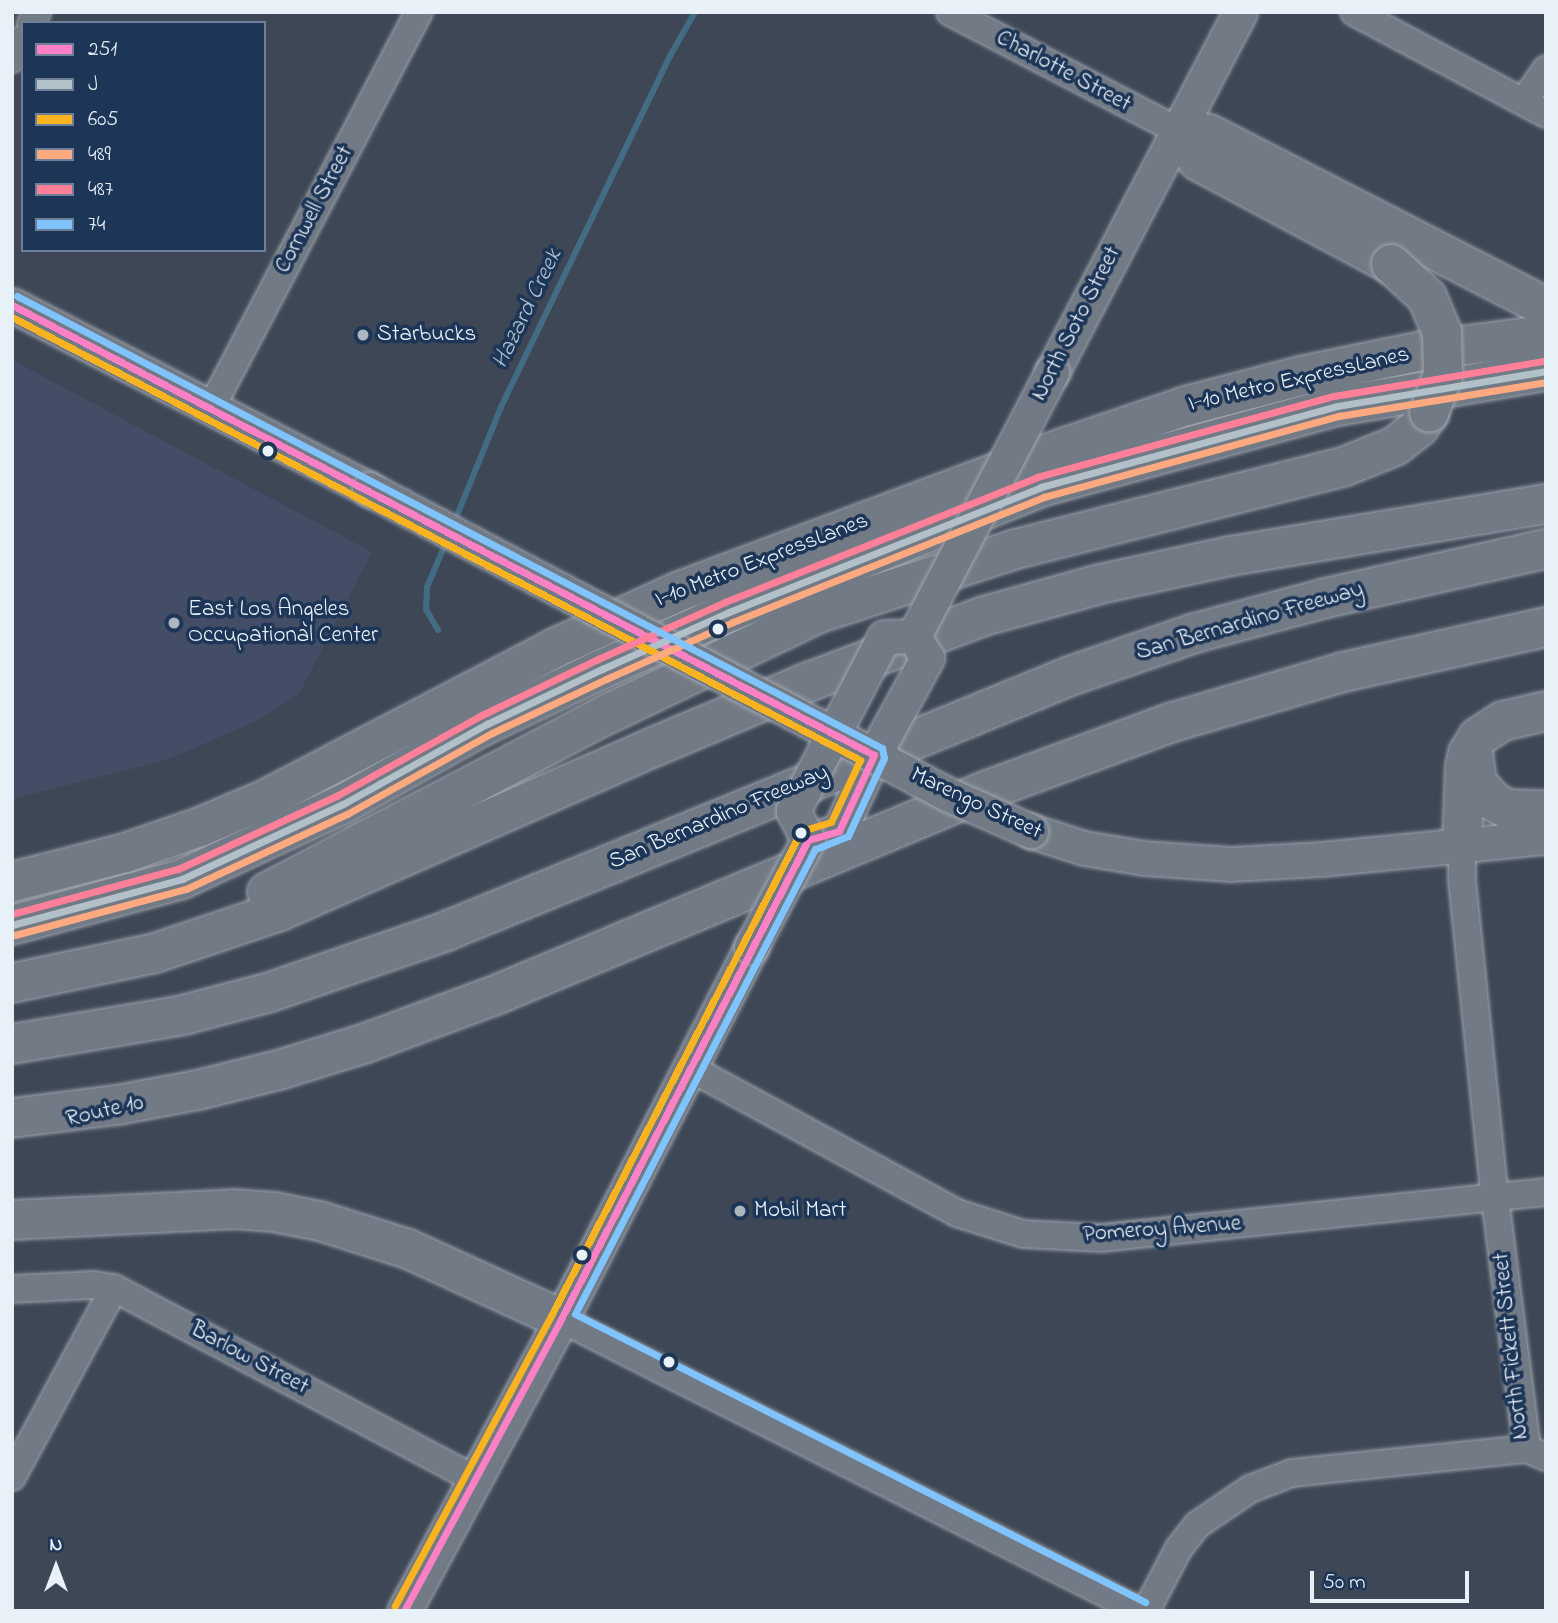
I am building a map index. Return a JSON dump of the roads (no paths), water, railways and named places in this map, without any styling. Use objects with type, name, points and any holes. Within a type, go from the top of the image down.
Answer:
[{"type":"highway","points":[[1177,130],[1209,134],[1546,307]]},
{"type":"highway","points":[[155,953],[194,934],[328,858],[600,718],[819,612],[1016,549],[1343,467],[1395,446],[1419,427],[1429,413],[1443,375],[1442,332],[1427,297],[1406,274],[1391,264],[1198,161],[1177,130]]},
{"type":"highway","name":"I-10 Metro ExpressLanes","points":[[12,882],[125,853],[200,827],[266,799],[544,653],[680,591],[1066,447],[1186,405],[1300,376],[1422,351],[1546,335]]},
{"type":"highway","name":"I-10 Metro ExpressLanes","points":[[12,925],[182,879],[343,804],[487,724],[602,669],[729,612],[1041,487],[1337,406],[1546,371]]},
{"type":"highway","points":[[12,983],[155,953],[280,911],[716,721],[985,616],[1100,584],[1230,556],[1546,504]]},
{"type":"highway","name":"San Bernardino Freeway","points":[[12,1044],[183,1015],[304,981],[444,932],[1070,676],[1195,633],[1326,598],[1546,550]]},
{"type":"highway","points":[[12,1118],[117,1105],[198,1090],[282,1069],[432,1019],[985,791],[1173,722],[1343,672],[1546,627]]},
{"type":"highway","points":[[1462,844],[1465,767],[1478,737],[1503,722],[1546,711]]},
{"type":"highway","points":[[1478,737],[1472,761],[1477,783],[1483,791],[1508,809],[1546,810]]},
{"type":"highway","name":"Route 10","points":[[12,1132],[198,1090]]},
{"type":"highway","points":[[12,1220],[233,1209],[274,1212],[320,1221],[408,1249],[561,1319]]},
{"type":"main road","name":"North Soto Street","points":[[914,636],[1240,12]]},
{"type":"main road","name":"Marengo Street","points":[[12,305],[369,489],[947,794],[1031,831],[1084,848],[1144,858],[1230,864],[1321,859],[1546,837]]},
{"type":"main road","points":[[404,1611],[561,1319],[808,840],[838,831],[874,755],[927,658],[914,636],[884,637],[833,734],[793,811],[808,840]]},
{"type":"street","name":"Cornwell Street","points":[[211,408],[419,12]]},
{"type":"street","name":"Charlotte Street","points":[[950,12],[1177,130]]},
{"type":"street","points":[[1354,12],[1535,108],[1546,69]]},
{"type":"street","points":[[12,59],[21,43]]},
{"type":"street","name":"North Fickett Street","points":[[1146,1611],[1179,1548],[1197,1525],[1250,1489],[1292,1473],[1536,1453],[1495,1198],[1462,880],[1462,844]]},
{"type":"street","name":"Pomeroy Avenue","points":[[690,1068],[957,1213],[1023,1234],[1101,1238],[1546,1192]]},
{"type":"street","name":"Barlow Street","points":[[12,1289],[94,1285],[114,1288],[475,1479]]},
{"type":"street","points":[[12,1477],[114,1288]]},
{"type":"street","points":[[561,1319],[1140,1611]]},
{"type":"waterway","name":"Hazard Creek","points":[[454,523],[501,407],[670,56],[695,12]]},
{"type":"waterway","name":"Hazard Creek","points":[[438,630],[426,609],[427,587],[447,540]]},
{"type":"place","name":"Starbucks","points":[[363,335]]},
{"type":"place","name":"East Los Angeles Occupational Center","points":[[174,623]]},
{"type":"place","name":"Mobil Mart","points":[[740,1211]]}]
